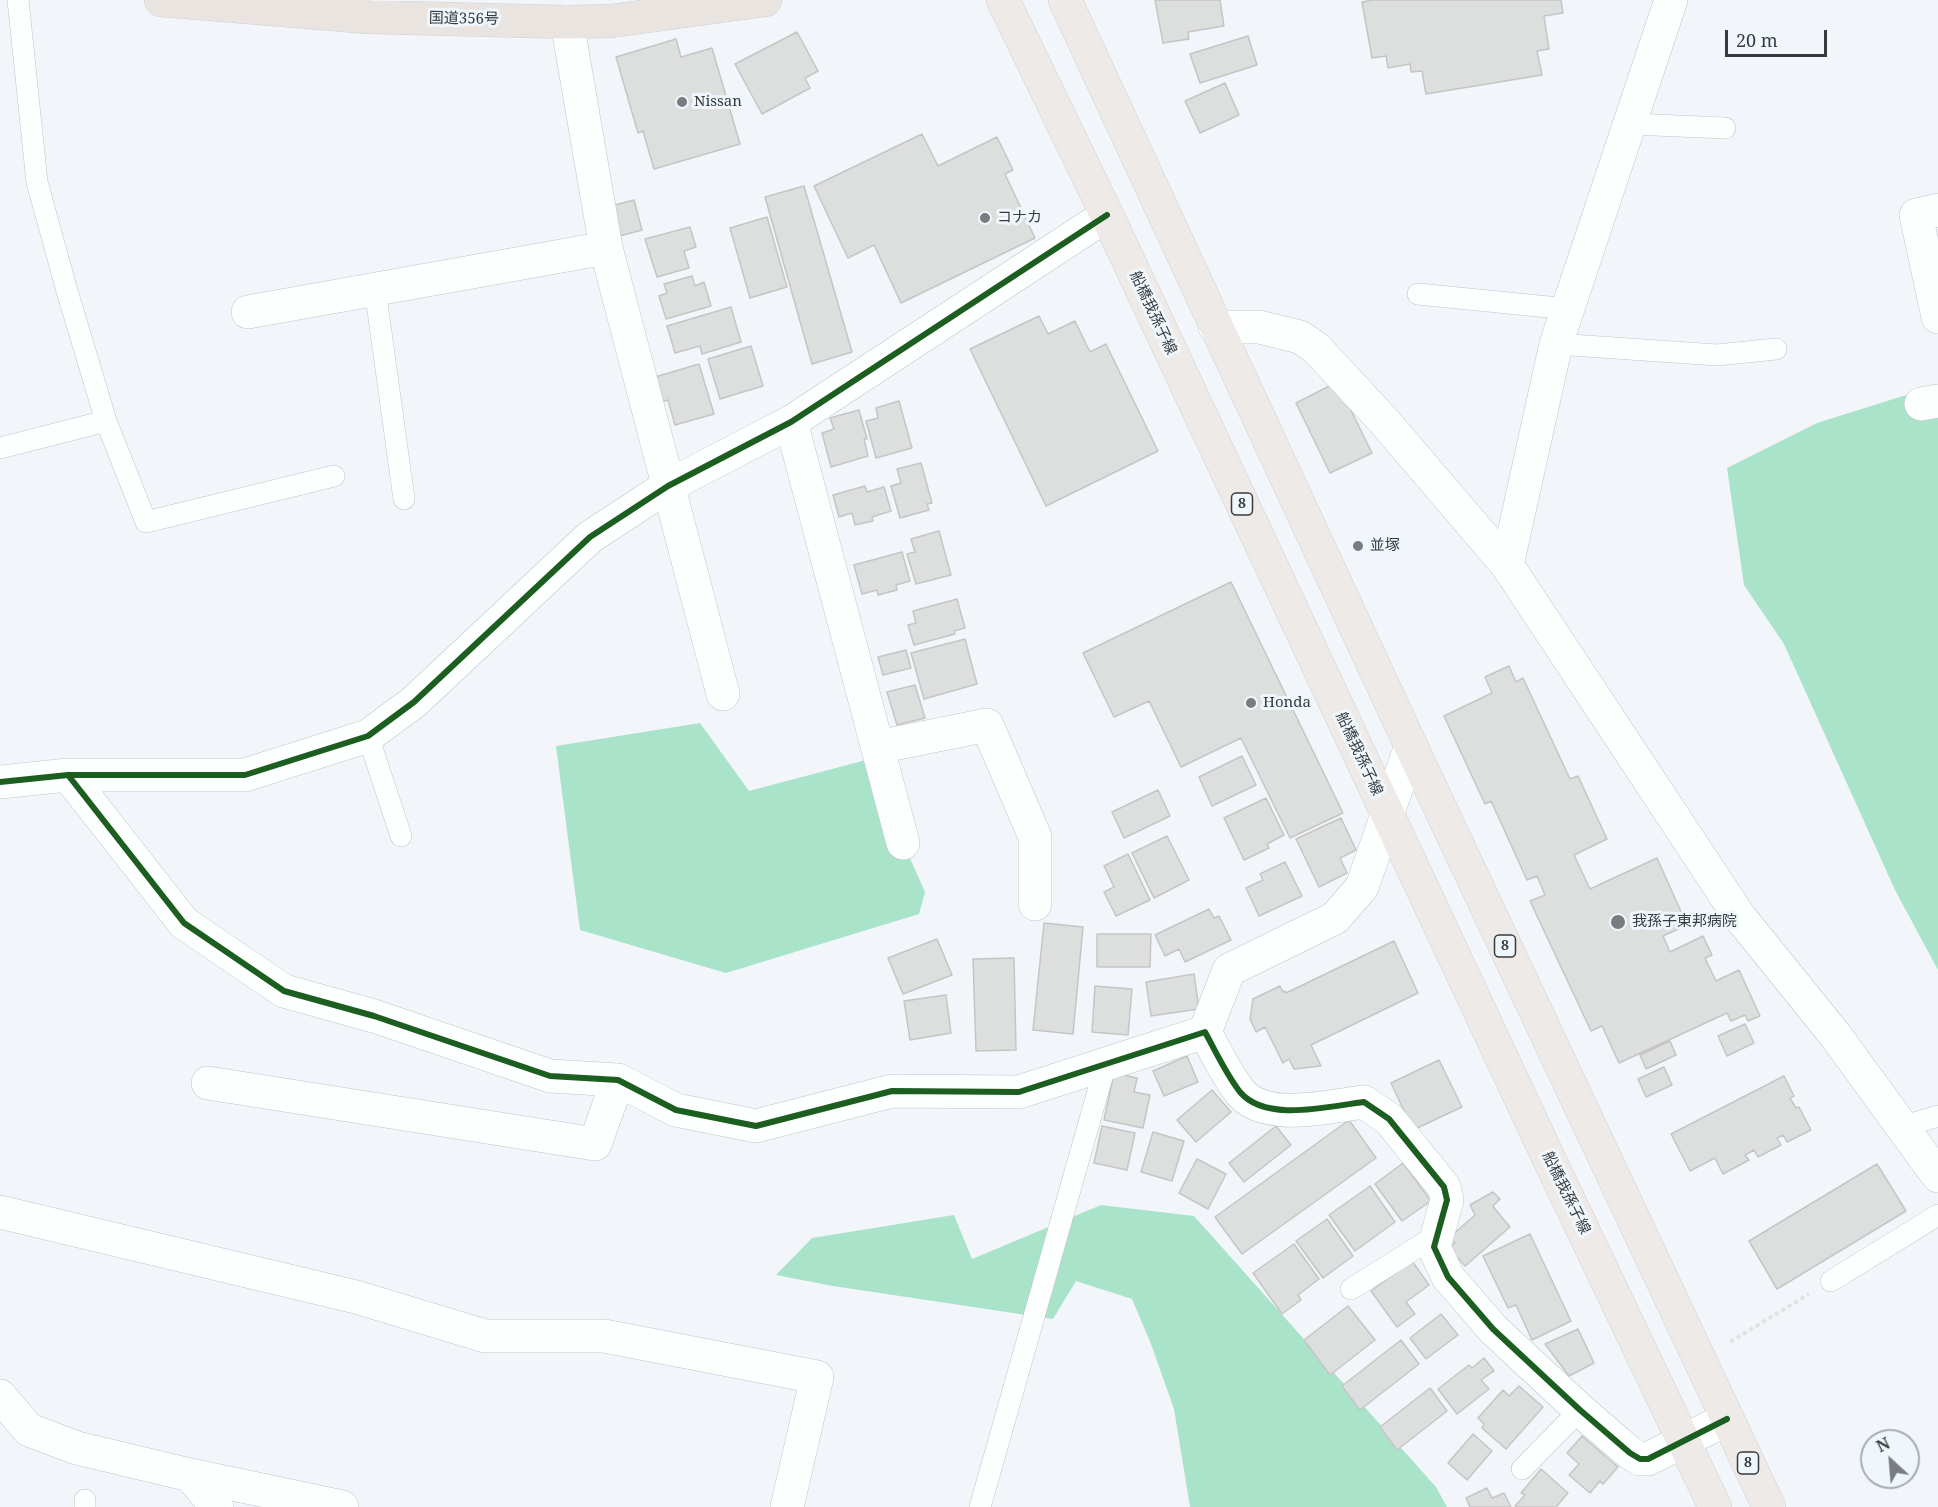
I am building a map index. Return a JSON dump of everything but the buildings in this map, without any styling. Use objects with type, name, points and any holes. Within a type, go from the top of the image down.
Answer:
[{"type":"highway","name":"国道356号","points":[[161,0],[368,17],[567,22],[611,21],[765,0]]},
{"type":"main road","name":"船橋我孫子線","points":[[1003,0],[1715,1507]]},
{"type":"main road","name":"8","points":[[1065,0],[1215,327],[1768,1507]]},
{"type":"street","points":[[1507,565],[1556,344],[1671,0]]},
{"type":"street","points":[[567,22],[606,248],[723,694]]},
{"type":"street","points":[[1938,210],[1916,214],[1938,317]]},
{"type":"street","points":[[0,782],[68,775],[245,775],[368,736],[414,702],[590,537],[668,486],[791,422],[1107,216]]},
{"type":"street","points":[[248,312],[606,248]]},
{"type":"street","points":[[1215,327],[1259,327],[1300,337],[1316,348],[1383,420],[1507,565],[1739,916],[1835,1035],[1938,1176]]},
{"type":"street","points":[[791,422],[903,843]]},
{"type":"street","points":[[878,747],[987,725],[1035,837],[1035,904]]},
{"type":"street","points":[[1205,1032],[1229,970],[1335,918],[1362,886],[1411,746]]},
{"type":"street","points":[[68,775],[184,923],[284,991],[374,1016],[550,1076],[618,1080],[676,1110],[756,1125],[892,1091],[1018,1092],[1205,1032]]},
{"type":"street","points":[[1205,1032],[1242,1094],[1259,1106],[1289,1110],[1364,1102],[1389,1119],[1444,1187],[1447,1200],[1434,1247],[1448,1276],[1494,1329],[1580,1410],[1630,1453],[1640,1459],[1648,1459],[1727,1419]]},
{"type":"street","points":[[208,1083],[595,1144],[618,1080]]},
{"type":"street","points":[[0,1212],[356,1297],[485,1336],[604,1336],[817,1377],[787,1507]]},
{"type":"street","points":[[0,1396],[29,1430],[77,1449],[342,1507]]},
{"type":"street","points":[[190,1475],[217,1507]]},
{"type":"lane","points":[[18,0],[37,182],[106,421],[146,522],[334,476]]},
{"type":"lane","points":[[1631,124],[1725,128]]},
{"type":"lane","points":[[375,290],[404,499]]},
{"type":"lane","points":[[1418,294],[1569,309]]},
{"type":"lane","points":[[1556,344],[1717,355],[1776,349]]},
{"type":"lane","points":[[0,448],[106,421]]},
{"type":"lane","points":[[368,736],[400,836]]},
{"type":"lane","points":[[980,1507],[1106,1064]]},
{"type":"lane","points":[[1900,1127],[1938,1116]]},
{"type":"lane","points":[[1831,1281],[1938,1215]]},
{"type":"lane","points":[[1351,1289],[1437,1235]]},
{"type":"lane","points":[[1522,1469],[1580,1410]]},
{"type":"path","points":[[1730,1342],[1831,1281]]},
{"type":"green space","points":[[1938,385],[1938,970],[1895,890],[1784,644],[1744,585],[1727,468],[1817,423]]},
{"type":"green space","points":[[700,723],[749,791],[866,760],[925,892],[919,914],[726,973],[580,930],[556,746]]},
{"type":"green space","points":[[1101,1205],[1194,1216],[1436,1487],[1447,1507],[1190,1507],[1174,1409],[1132,1299],[1076,1281],[1053,1319],[833,1286],[776,1275],[812,1238],[954,1215],[972,1259]]},
{"type":"cycle path","points":[[0,782],[68,775],[245,775],[368,736],[414,702],[590,537],[668,486],[791,422],[1107,215]]},
{"type":"cycle path","points":[[68,775],[184,923],[284,991],[374,1016],[550,1076],[618,1080],[676,1110],[756,1126],[892,1091],[1019,1092],[1205,1032],[1235,1085],[1251,1101],[1281,1110],[1316,1109],[1364,1102],[1389,1119],[1444,1187],[1447,1200],[1434,1247],[1448,1277],[1493,1329],[1630,1453],[1640,1459],[1648,1459],[1727,1419]]},
{"type":"place","name":"Nissan","points":[[682,102]]},
{"type":"place","name":"コナカ","points":[[985,218]]},
{"type":"place","name":"並塚","points":[[1358,546]]},
{"type":"place","name":"Honda","points":[[1251,703]]},
{"type":"place","name":"我孫子東邦病院","points":[[1618,922]]}]
